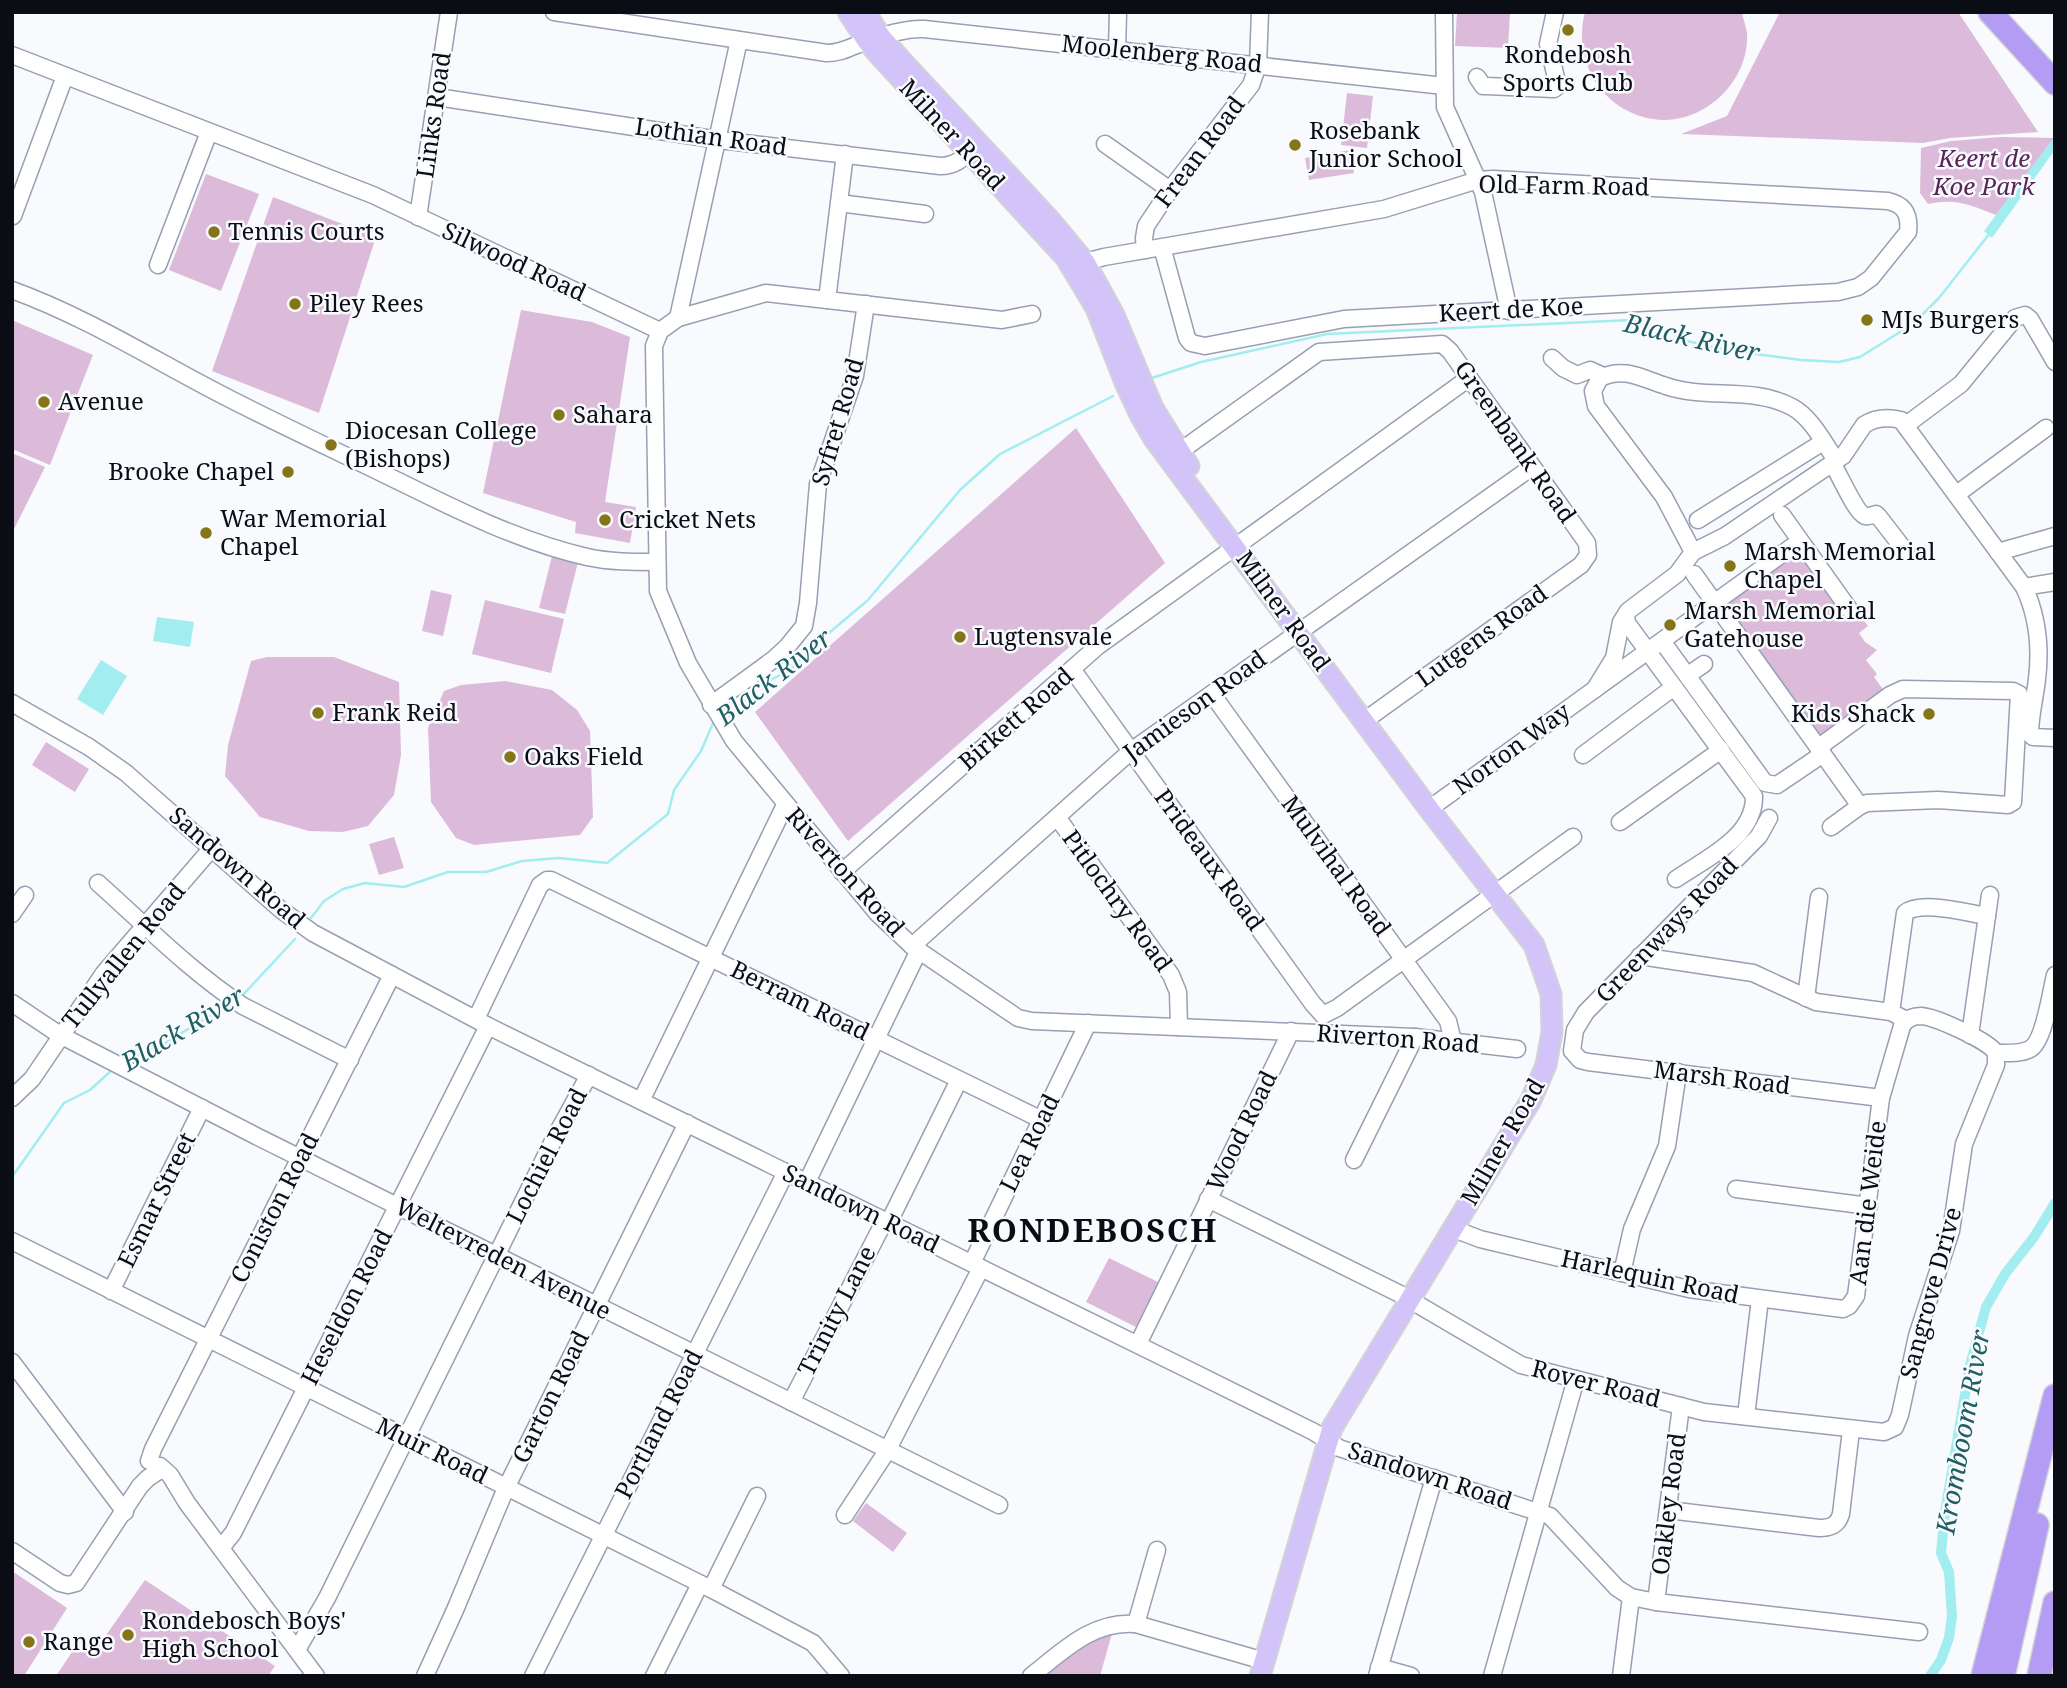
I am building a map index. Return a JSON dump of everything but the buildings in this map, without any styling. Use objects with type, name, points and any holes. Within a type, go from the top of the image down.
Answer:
[{"type":"highway","points":[[1990,12],[2055,83]]},
{"type":"highway","points":[[1983,1676],[2055,1395]]},
{"type":"highway","points":[[2003,1676],[2055,1443]]},
{"type":"highway","points":[[2039,1676],[2055,1603]]},
{"type":"main road","name":"Milner Road","points":[[848,12],[973,148],[1073,268],[1101,319],[1140,415],[1190,488],[1234,543],[1429,809],[1528,935],[1543,966],[1551,994],[1551,1043],[1542,1076],[1531,1100],[1361,1379],[1327,1440],[1262,1669]]},
{"type":"main road","name":"Milner Road","points":[[865,12],[874,39]]},
{"type":"main road","name":"Milner Road","points":[[973,148],[1062,233],[1090,270],[1114,315],[1153,408],[1212,502],[1234,543]]},
{"type":"street","name":"Links Road","points":[[418,217],[449,12]]},
{"type":"street","name":"Moolenberg Road","points":[[554,12],[834,53],[910,29],[924,29],[1444,86]]},
{"type":"street","points":[[1117,49],[1118,12]]},
{"type":"street","name":"Frean Road","points":[[1145,250],[1146,226],[1170,190],[1251,85],[1258,65],[1260,12]]},
{"type":"street","points":[[1444,12],[1444,86],[1449,118],[1486,201],[1510,311]]},
{"type":"street","points":[[1477,77],[1480,83],[1487,86],[1554,89],[1558,86],[1548,44],[1555,12]]},
{"type":"street","points":[[678,318],[739,40]]},
{"type":"street","name":"Silwood Road","points":[[12,55],[328,177],[660,331]]},
{"type":"street","points":[[13,216],[65,76]]},
{"type":"street","name":"Lothian Road","points":[[437,97],[719,140],[940,166],[953,165],[973,148]]},
{"type":"street","points":[[158,265],[209,132]]},
{"type":"street","points":[[1105,144],[1170,190]]},
{"type":"street","points":[[827,300],[845,155]]},
{"type":"street","name":"Old Farm Road","points":[[1090,270],[1121,256],[1145,250],[1384,209],[1478,180],[1888,201],[1897,203],[1908,214],[1908,232]]},
{"type":"street","points":[[839,203],[925,214]]},
{"type":"street","name":"Keert de Koe","points":[[1162,247],[1184,331],[1191,343],[1199,346],[1344,319],[1838,292],[1857,287],[1871,278],[1908,232]]},
{"type":"street","points":[[12,290],[45,302],[116,336],[230,399],[496,526],[588,557],[656,562]]},
{"type":"street","points":[[660,331],[678,318],[760,294],[1002,320],[1032,314]]},
{"type":"street","name":"Syfret Road","points":[[712,707],[774,659],[804,626],[818,484],[855,376],[866,304]]},
{"type":"street","points":[[1906,425],[1961,384],[2020,315],[2030,319],[2055,362]]},
{"type":"street","name":"Riverton Road","points":[[660,331],[654,346],[656,562],[661,603],[688,663],[729,733],[785,805],[885,922],[916,948],[1018,1018],[1032,1021],[1415,1037],[1517,1049]]},
{"type":"street","name":"Greenbank Road","points":[[1180,452],[1319,352],[1442,344],[1450,351],[1587,543]]},
{"type":"street","points":[[1552,358],[1577,375],[1590,370],[1603,376]]},
{"type":"street","points":[[1593,398],[1595,383],[1603,376],[1624,372],[1681,390],[1708,395],[1749,396],[1778,402],[1799,412],[1823,442],[1844,480],[1845,490],[1862,514],[1876,514],[1880,517],[1906,552]]},
{"type":"street","points":[[1577,375],[1580,387],[1593,398],[1664,497],[1693,552]]},
{"type":"street","name":"Birkett Road","points":[[842,872],[1098,646],[1234,543],[1469,378]]},
{"type":"street","points":[[1595,689],[1614,658],[1632,607],[1677,574],[1693,552],[1725,536],[1834,462],[1848,451],[1864,425],[1876,418],[1891,418],[1901,420],[1906,425],[2024,587],[2046,660],[2030,734],[2033,737],[2055,738]]},
{"type":"street","points":[[1957,494],[2046,428]]},
{"type":"street","points":[[1698,520],[1823,442]]},
{"type":"street","name":"Jamieson Road","points":[[807,1182],[877,1039],[916,948],[1131,751],[1532,467]]},
{"type":"street","points":[[1782,515],[1849,609]]},
{"type":"street","points":[[1998,551],[2055,536]]},
{"type":"street","name":"Norton Way","points":[[1429,809],[1800,541]]},
{"type":"street","name":"Lutgens Road","points":[[1364,721],[1581,565],[1588,555],[1587,543]]},
{"type":"street","points":[[1694,574],[1860,806]]},
{"type":"street","points":[[2024,587],[2055,582]]},
{"type":"street","points":[[1626,625],[1752,791],[1755,805],[1752,817],[1743,830],[1675,879]]},
{"type":"street","points":[[1662,641],[1765,783],[1777,785],[1890,695],[1903,689],[2013,691],[2019,694],[2013,802],[2008,805],[1938,800],[1867,803],[1831,827]]},
{"type":"street","points":[[1688,676],[1704,664]]},
{"type":"street","name":"Prideaux Road","points":[[1072,669],[1323,1015]]},
{"type":"street","points":[[1583,755],[1674,687]]},
{"type":"street","name":"Mulvihal Road","points":[[1212,694],[1448,1021],[1453,1041]]},
{"type":"street","name":"Sandown Road","points":[[12,703],[108,760],[313,933],[482,1023],[1138,1345],[1346,1451],[1539,1511],[1555,1519],[1610,1582],[1631,1597],[1919,1632]]},
{"type":"street","points":[[1620,822],[1721,750]]},
{"type":"street","points":[[642,1101],[785,805]]},
{"type":"street","name":"Pitlochry Road","points":[[1057,817],[1171,975],[1178,992],[1180,1027]]},
{"type":"street","name":"Greenways Road","points":[[1571,1045],[1575,1030],[1586,1012],[1759,836],[1769,818]]},
{"type":"street","points":[[1322,1032],[1323,1015],[1337,1008],[1573,837]]},
{"type":"street","name":"Tullyallen Road","points":[[12,1098],[27,1085],[104,973],[212,848]]},
{"type":"street","name":"Heseldon Road","points":[[221,1548],[233,1534],[397,1206],[482,1023],[540,885],[547,880],[558,883]]},
{"type":"street","points":[[98,883],[227,996],[350,1060]]},
{"type":"street","name":"Berram Road","points":[[558,883],[1042,1119]]},
{"type":"street","points":[[12,914],[25,895]]},
{"type":"street","points":[[1970,1035],[1990,895]]},
{"type":"street","points":[[1806,998],[1819,897]]},
{"type":"street","points":[[1891,1012],[1905,913],[1910,909],[1923,907],[1987,916]]},
{"type":"street","points":[[1640,956],[1753,973],[1824,1004],[1891,1012],[1906,1020]]},
{"type":"street","name":"Coniston Road","points":[[12,1551],[60,1583],[73,1585],[81,1578],[125,1512],[154,1467],[158,1442],[392,975]]},
{"type":"street","points":[[1881,1098],[1899,1032],[1906,1020],[1926,1017],[1986,1042],[1996,1053],[2022,1052],[2035,1046],[2041,1032],[2055,975]]},
{"type":"street","name":"Weltevreden Avenue","points":[[12,1003],[60,1035],[300,1158],[999,1505]]},
{"type":"street","name":"Lea Road","points":[[845,1515],[887,1451],[1088,1023]]},
{"type":"street","name":"Wood Road","points":[[1138,1345],[1291,1031]]},
{"type":"street","points":[[1354,1160],[1415,1037]]},
{"type":"street","name":"Marsh Road","points":[[1571,1045],[1574,1056],[1580,1060],[1881,1098]]},
{"type":"street","name":"Sangrove Drive","points":[[1895,1427],[1917,1336],[1954,1222],[1964,1143],[1996,1065],[1996,1053]]},
{"type":"street","points":[[1622,1273],[1632,1229],[1667,1146],[1678,1072]]},
{"type":"street","name":"Lochiel Road","points":[[297,1650],[318,1616],[555,1137],[589,1074]]},
{"type":"street","name":"Trinity Lane","points":[[791,1402],[959,1080]]},
{"type":"street","name":"Aan die Weide","points":[[1849,1306],[1856,1296],[1881,1098]]},
{"type":"street","name":"Esmar Street","points":[[111,1291],[202,1108]]},
{"type":"street","name":"Garton Road","points":[[425,1676],[506,1488],[687,1123]]},
{"type":"street","name":"Portland Road","points":[[533,1676],[786,1172]]},
{"type":"street","points":[[1736,1189],[1868,1206]]},
{"type":"street","name":"Rover Road","points":[[1208,1199],[1410,1300],[1521,1365],[1704,1412],[1884,1433],[1895,1427]]},
{"type":"street","name":"Harlequin Road","points":[[1454,1228],[1471,1237],[1689,1289],[1833,1308],[1849,1306]]},
{"type":"street","name":"Muir Road","points":[[12,1241],[705,1586],[813,1643],[841,1676]]},
{"type":"street","points":[[1746,1416],[1760,1300]]},
{"type":"street","points":[[12,1362],[125,1512]]},
{"type":"street","points":[[1492,1676],[1576,1379]]},
{"type":"street","name":"Oakley Road","points":[[1656,1602],[1681,1406]]},
{"type":"street","points":[[1668,1510],[1819,1528],[1834,1526],[1841,1514],[1851,1430]]},
{"type":"street","points":[[154,1467],[170,1475],[174,1485],[316,1676]]},
{"type":"street","points":[[1411,1676],[1378,1671],[1434,1478]]},
{"type":"street","points":[[654,1676],[757,1496]]},
{"type":"street","points":[[1136,1624],[1157,1550]]},
{"type":"street","points":[[1621,1676],[1631,1597]]},
{"type":"street","points":[[1031,1676],[1074,1642],[1114,1623],[1136,1624],[1262,1669]]},
{"type":"street","points":[[823,1676],[828,1659]]},
{"type":"green space","points":[[1457,12],[1510,12],[1508,48],[1455,46]]},
{"type":"green space","points":[[1585,12],[1742,12],[1747,33],[1746,51],[1731,84],[1705,108],[1689,116],[1671,120],[1653,119],[1619,106],[1595,81],[1583,48]]},
{"type":"green space","points":[[1780,12],[1958,12],[2038,132],[1950,138],[1923,143],[1681,134],[1727,116]]},
{"type":"green space","points":[[1347,93],[1373,96],[1367,148],[1341,145]]},
{"type":"green space","name":"Keert de Koe Park","points":[[2001,137],[2054,138],[1996,215],[1955,202],[1928,204],[1920,193],[1921,148],[1951,141]]},
{"type":"green space","points":[[1350,150],[1354,173],[1309,180],[1305,158]]},
{"type":"green space","name":"Tennis Courts","points":[[206,174],[259,194],[221,291],[169,270]]},
{"type":"green space","name":"Piley Rees","points":[[273,197],[376,237],[319,413],[212,371]]},
{"type":"green space","name":"Sahara","points":[[521,310],[592,322],[630,337],[605,502],[636,507],[630,543],[575,533],[576,522],[483,493]]},
{"type":"green space","name":"Avenue","points":[[12,320],[93,355],[50,465],[12,449]]},
{"type":"green space","name":"Lugtensvale","points":[[1076,428],[1165,563],[848,841],[755,712]]},
{"type":"green space","points":[[12,453],[45,467],[12,533]]},
{"type":"green space","points":[[1797,549],[1868,626],[1859,633],[1865,642],[1877,650],[1866,660],[1877,674],[1874,677],[1885,692],[1821,739],[1723,602]]},
{"type":"green space","points":[[552,556],[578,562],[565,614],[539,608]]},
{"type":"green space","points":[[431,590],[452,595],[443,636],[422,631]]},
{"type":"green space","points":[[485,600],[564,619],[551,673],[472,654]]},
{"type":"green space","name":"Frank Reid","points":[[267,657],[334,657],[399,682],[401,755],[394,795],[368,826],[343,832],[309,831],[260,817],[225,776],[228,745],[251,661]]},
{"type":"green space","name":"Oaks Field","points":[[505,681],[552,690],[577,710],[590,731],[593,817],[580,835],[474,845],[456,838],[431,802],[428,728],[444,691],[461,685]]},
{"type":"green space","points":[[46,742],[89,769],[75,792],[32,765]]},
{"type":"green space","points":[[394,837],[404,868],[379,875],[369,844]]},
{"type":"green space","points":[[1109,1258],[1158,1282],[1136,1327],[1086,1302]]},
{"type":"green space","points":[[866,1503],[907,1533],[893,1552],[853,1521]]},
{"type":"green space","name":"Range","points":[[12,1571],[67,1608],[24,1676],[12,1676]]},
{"type":"green space","points":[[145,1580],[275,1666],[268,1676],[56,1676],[72,1652],[106,1635]]},
{"type":"green space","points":[[1113,1630],[1100,1676],[1040,1676],[1081,1644]]},
{"type":"water","points":[[2055,136],[2055,149],[2052,154],[1992,238],[1984,231]]},
{"type":"water","points":[[157,617],[194,622],[190,647],[153,641]]},
{"type":"water","points":[[101,660],[127,676],[103,715],[77,699]]},
{"type":"waterway","name":"Black River","points":[[1152,378],[1201,362],[1327,334],[1631,320],[1666,329],[1687,341],[1726,350],[1839,362],[1860,357],[1913,324],[1939,298],[1990,233]]},
{"type":"waterway","name":"Black River","points":[[726,716],[734,713],[759,686],[790,670],[810,649],[868,600],[960,490],[1000,454],[1113,396]]},
{"type":"waterway","name":"Black River","points":[[311,918],[324,901],[343,889],[365,883],[404,887],[448,872],[486,872],[522,861],[559,858],[607,863],[668,814],[674,790],[701,751],[714,721]]},
{"type":"waterway","name":"Black River","points":[[241,997],[295,939]]},
{"type":"waterway","name":"Black River","points":[[125,1061],[162,1045],[229,1004]]},
{"type":"waterway","name":"Black River","points":[[12,1177],[64,1103],[90,1090],[113,1069]]},
{"type":"waterway","name":"Kromboom River","points":[[1930,1676],[1941,1660],[1949,1638],[1952,1616],[1949,1572],[1941,1553],[1945,1512],[1970,1365],[1986,1307],[2005,1274],[2034,1237],[2055,1203]]},
{"type":"place","name":"Rondebosh Sports Club","points":[[1568,30]]},
{"type":"place","name":"Rosebank Junior School","points":[[1295,145]]},
{"type":"place","name":"Tennis Courts","points":[[214,232]]},
{"type":"place","name":"Piley Rees","points":[[295,304]]},
{"type":"place","name":"MJs Burgers","points":[[1867,320]]},
{"type":"place","name":"Avenue","points":[[44,402]]},
{"type":"place","name":"Sahara","points":[[559,415]]},
{"type":"place","name":"Diocesan College (Bishops)","points":[[331,445]]},
{"type":"place","name":"Brooke Chapel","points":[[288,472]]},
{"type":"place","name":"Cricket Nets","points":[[605,520]]},
{"type":"place","name":"War Memorial Chapel","points":[[206,533]]},
{"type":"place","name":"Marsh Memorial Chapel","points":[[1730,566]]},
{"type":"place","name":"Marsh Memorial Gatehouse","points":[[1670,625]]},
{"type":"place","name":"Lugtensvale","points":[[960,637]]},
{"type":"place","name":"Frank Reid","points":[[318,713]]},
{"type":"place","name":"Kids Shack","points":[[1929,714]]},
{"type":"place","name":"Oaks Field","points":[[510,757]]},
{"type":"place","name":"Rondebosch Boys' High School","points":[[128,1635]]},
{"type":"place","name":"Range","points":[[29,1642]]},
{"type":"district","name":"RONDEBOSCH","points":[[1093,1231]]}]
